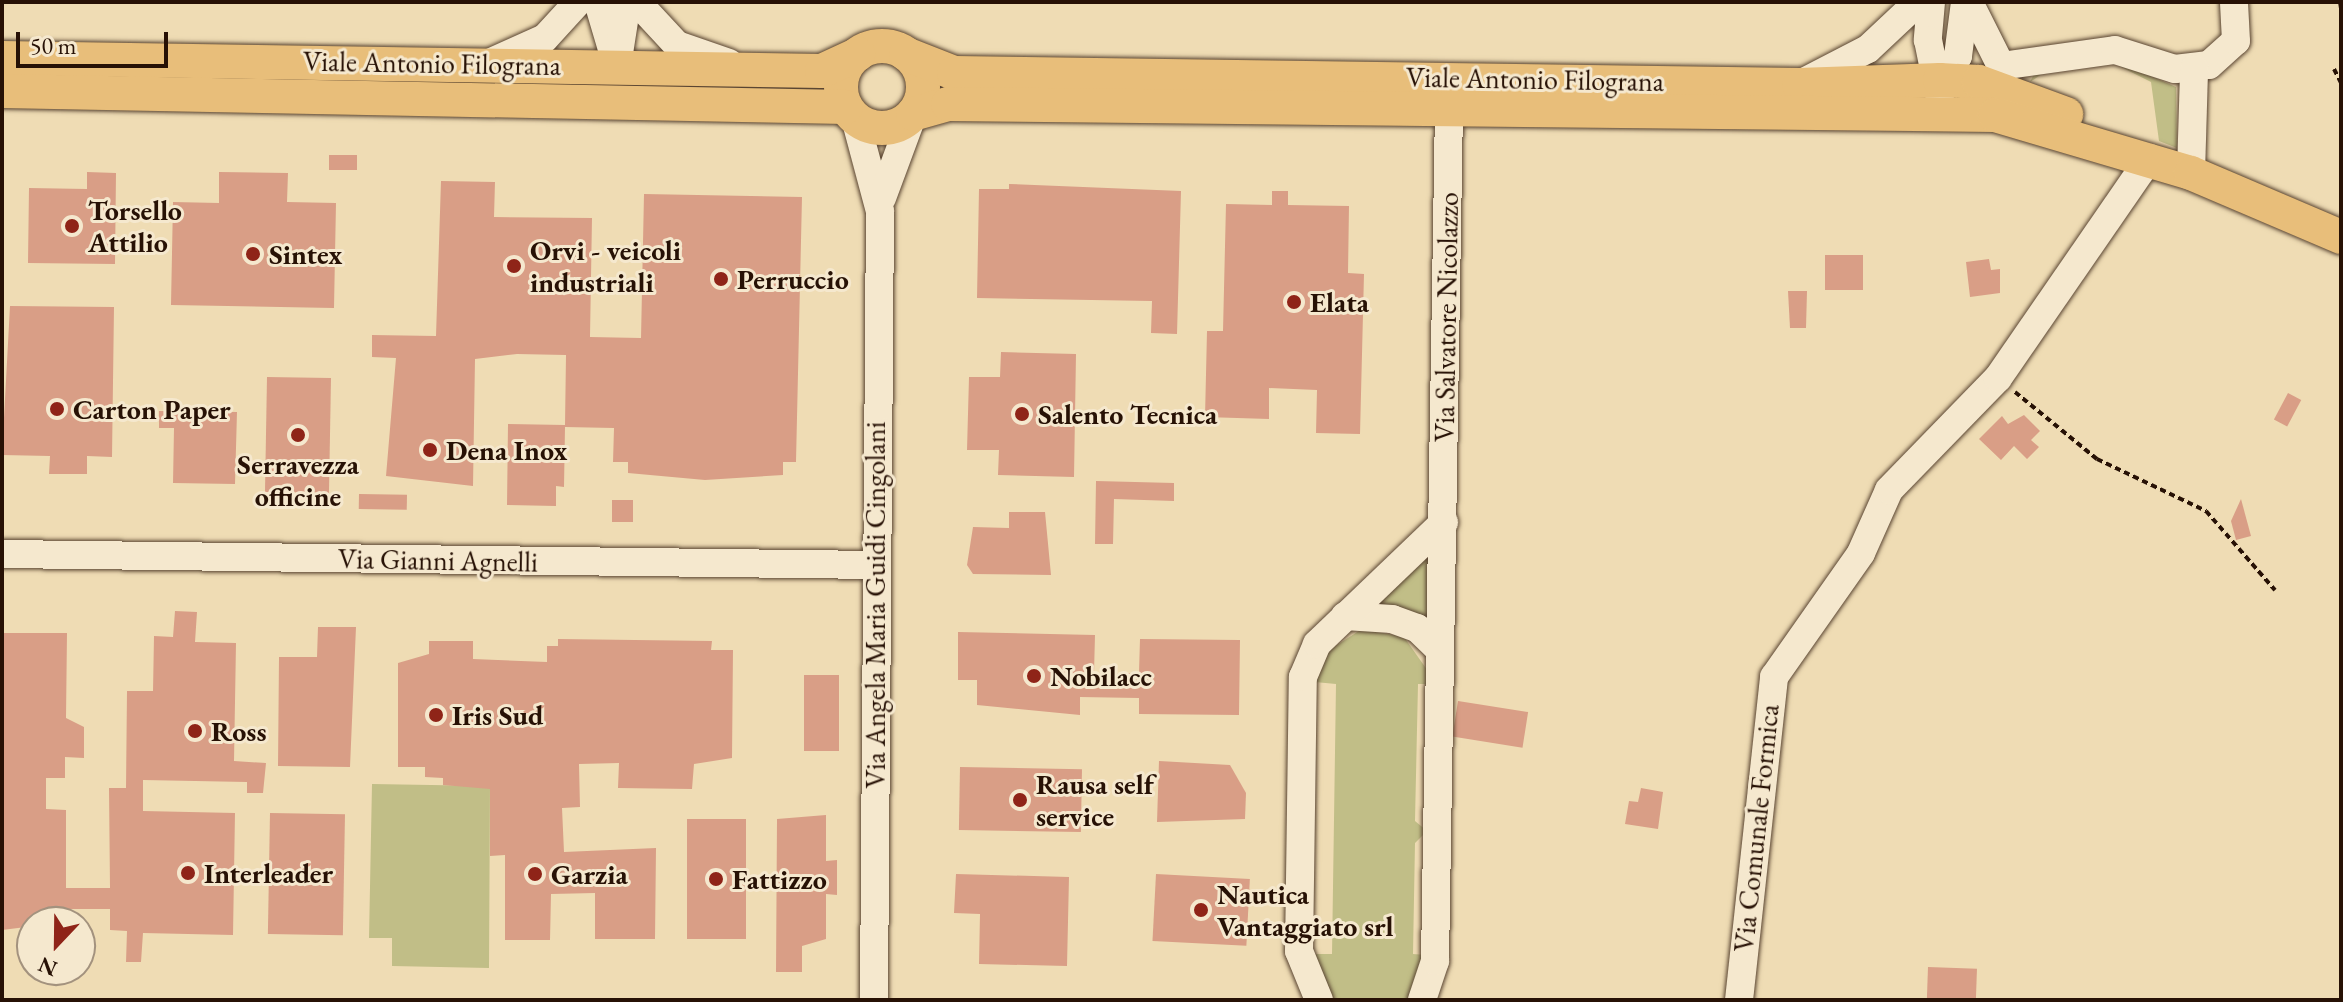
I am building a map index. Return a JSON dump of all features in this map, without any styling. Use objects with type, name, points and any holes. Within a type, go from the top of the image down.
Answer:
[{"type":"main road","points":[[882,46],[906,54],[923,89],[913,114],[891,127],[850,112],[843,72],[858,54],[882,46]]},
{"type":"main road","name":"Viale Antonio Filograna","points":[[2,58],[833,70],[858,54]]},
{"type":"main road","name":"Viale Antonio Filograna","points":[[906,54],[954,73],[1360,75],[1799,85],[1940,96]]},
{"type":"main road","points":[[616,100],[617,66]]},
{"type":"main road","name":"Viale Antonio Filograna","points":[[2,91],[616,100],[850,112]]},
{"type":"main road","name":"Viale Antonio Filograna","points":[[913,114],[948,104],[1449,112],[1940,96],[1999,91],[2118,134],[2150,158],[2341,237]]},
{"type":"street","points":[[488,64],[545,38],[578,2]]},
{"type":"street","points":[[598,2],[617,66]]},
{"type":"street","points":[[617,66],[627,2]]},
{"type":"street","points":[[637,2],[677,45],[750,69]]},
{"type":"street","points":[[1799,85],[1868,49],[1918,2]]},
{"type":"street","points":[[1931,2],[1928,40],[1940,96]]},
{"type":"street","points":[[1940,96],[1958,56],[1967,2]]},
{"type":"street","points":[[1967,2],[1999,91],[2115,50],[2194,69],[2231,51],[2239,32],[2234,2]]},
{"type":"street","points":[[2191,173],[2194,69]]},
{"type":"street","points":[[1360,75],[1361,111]]},
{"type":"street","points":[[850,112],[880,211]]},
{"type":"street","name":"Via Salvatore Nicolazzo","points":[[1422,1000],[1435,961],[1449,112]]},
{"type":"street","points":[[880,211],[913,114]]},
{"type":"street","name":"Via Comunale Formica","points":[[1739,1000],[1774,677],[1861,553],[1889,490],[1998,378],[2150,158]]},
{"type":"street","name":"Via Angela Maria Guidi Cingolani","points":[[874,1000],[874,565],[880,211]]},
{"type":"street","points":[[1319,1000],[1299,951],[1303,677],[1317,644],[1444,522]]},
{"type":"street","name":"Via Gianni Agnelli","points":[[2,554],[874,565]]},
{"type":"street","points":[[1345,616],[1392,619],[1417,628],[1440,650]]},
{"type":"path","points":[[2340,2],[2341,8]]},
{"type":"path","points":[[2334,69],[2341,83]]},
{"type":"path","points":[[1998,378],[2097,459],[2206,511],[2275,590]]},
{"type":"shaded area","points":[[2115,60],[2176,87],[2177,148],[2159,141],[2151,82],[2115,64],[2045,72],[2030,82],[2036,70]]},
{"type":"shaded area","points":[[1430,549],[1429,626],[1371,606]]},
{"type":"shaded area","points":[[1362,629],[1404,637],[1430,674],[1431,684],[1418,684],[1415,821],[1427,831],[1415,843],[1413,954],[1426,955],[1407,1000],[1337,1000],[1327,993],[1312,954],[1332,954],[1336,684],[1315,682],[1323,654]]},
{"type":"shaded area","points":[[372,784],[490,786],[489,968],[392,966],[392,938],[369,938]]},
{"type":"building","points":[[329,155],[357,155],[357,170],[329,170]]},
{"type":"building","name":"Torsello Attilio","points":[[87,172],[116,173],[115,264],[28,263],[29,188],[87,189]]},
{"type":"building","name":"Sintex","points":[[219,172],[288,173],[287,202],[336,203],[334,308],[171,305],[173,202],[219,203]]},
{"type":"building","points":[[441,181],[495,182],[494,217],[592,218],[590,337],[641,338],[644,194],[802,197],[796,462],[783,462],[783,475],[705,480],[628,473],[628,462],[613,462],[614,428],[565,427],[564,487],[556,486],[556,506],[507,505],[508,424],[565,425],[566,355],[517,354],[475,359],[473,486],[386,476],[396,358],[372,357],[372,335],[436,336]]},
{"type":"building","points":[[1009,184],[1181,191],[1177,334],[1151,333],[1152,301],[977,298],[979,189],[1009,189]]},
{"type":"building","name":"Elata","points":[[1272,191],[1288,191],[1288,205],[1349,206],[1348,273],[1364,274],[1360,434],[1316,433],[1317,390],[1269,388],[1269,419],[1205,417],[1207,331],[1223,331],[1226,204],[1272,205]]},
{"type":"building","points":[[1825,255],[1863,255],[1863,290],[1825,290]]},
{"type":"building","points":[[1989,259],[1991,270],[2000,269],[2000,293],[1970,297],[1966,262]]},
{"type":"building","points":[[1788,291],[1807,291],[1806,328],[1790,328]]},
{"type":"building","name":"Carton Paper","points":[[10,306],[114,307],[112,457],[87,456],[87,474],[49,474],[50,456],[2,455]]},
{"type":"building","name":"Salento Tecnica","points":[[1001,352],[1076,354],[1074,477],[998,475],[999,450],[967,450],[969,377],[1000,377]]},
{"type":"building","name":"Serravezza officine","points":[[267,377],[331,378],[329,493],[265,492]]},
{"type":"building","points":[[2288,393],[2301,400],[2287,427],[2274,419]]},
{"type":"building","points":[[159,411],[237,412],[235,484],[173,483],[174,428],[159,428]]},
{"type":"building","points":[[2024,415],[2040,431],[2031,440],[2039,447],[2027,459],[2014,446],[2001,460],[1979,439],[2002,416],[2008,424]]},
{"type":"building","points":[[1096,481],[1174,483],[1174,501],[1114,499],[1113,544],[1095,544]]},
{"type":"building","points":[[359,494],[407,495],[407,510],[359,509]]},
{"type":"building","points":[[2241,499],[2251,536],[2236,540],[2231,521]]},
{"type":"building","points":[[612,500],[633,500],[633,522],[612,522]]},
{"type":"building","points":[[1009,512],[1045,512],[1051,575],[973,574],[967,565],[973,527],[1009,528]]},
{"type":"building","points":[[175,611],[197,612],[195,642],[236,643],[234,761],[266,763],[263,793],[247,793],[247,782],[143,780],[143,811],[235,813],[233,935],[143,933],[141,962],[126,962],[127,931],[110,930],[110,909],[96,909],[96,906],[16,906],[16,928],[2,930],[2,633],[67,633],[66,718],[84,727],[84,758],[65,757],[65,778],[46,778],[46,809],[66,810],[66,888],[110,888],[109,788],[126,788],[127,691],[153,691],[154,636],[173,637]]},
{"type":"building","points":[[318,627],[356,627],[350,767],[278,766],[279,657],[317,657]]},
{"type":"building","points":[[958,632],[1095,635],[1094,673],[1139,673],[1140,639],[1240,640],[1239,715],[1139,714],[1139,698],[1080,697],[1080,715],[977,705],[977,680],[958,680]]},
{"type":"building","points":[[558,639],[712,641],[711,650],[733,650],[732,758],[694,764],[692,789],[618,788],[619,763],[579,764],[580,807],[562,808],[564,852],[656,848],[655,939],[595,939],[595,893],[551,894],[550,940],[505,940],[505,855],[490,856],[490,789],[443,785],[443,778],[425,777],[425,767],[398,767],[398,663],[429,654],[429,641],[473,641],[473,659],[547,662],[547,646],[558,646]]},
{"type":"building","points":[[804,675],[839,675],[839,751],[804,751]]},
{"type":"building","points":[[1458,701],[1528,712],[1522,748],[1452,737]]},
{"type":"building","points":[[1159,761],[1230,765],[1246,793],[1245,819],[1157,822]]},
{"type":"building","name":"Rausa self service","points":[[960,767],[1082,769],[1081,832],[959,830]]},
{"type":"building","points":[[1641,788],[1663,792],[1658,829],[1625,824],[1629,801],[1638,802]]},
{"type":"building","points":[[270,813],[345,814],[343,935],[268,934]]},
{"type":"building","points":[[826,815],[826,861],[837,860],[837,895],[826,894],[826,939],[802,946],[802,972],[776,972],[777,819]]},
{"type":"building","name":"Fattizzo","points":[[687,819],[746,819],[746,939],[687,939]]},
{"type":"building","points":[[956,874],[1069,877],[1067,966],[979,964],[980,914],[954,913]]},
{"type":"building","name":"Nautica Vantaggiato srl","points":[[1156,874],[1250,879],[1246,946],[1152,941]]},
{"type":"building","points":[[1928,967],[1977,969],[1976,1000],[1927,1000]]},
{"type":"place","name":"Torsello Attilio","points":[[72,226]]},
{"type":"place","name":"Sintex","points":[[253,254]]},
{"type":"place","name":"Orvi - veicoli industriali","points":[[514,266]]},
{"type":"place","name":"Perruccio","points":[[721,279]]},
{"type":"place","name":"Elata","points":[[1294,302]]},
{"type":"place","name":"Carton Paper","points":[[57,409]]},
{"type":"place","name":"Salento Tecnica","points":[[1022,414]]},
{"type":"place","name":"Serravezza officine","points":[[298,435]]},
{"type":"place","name":"Dena Inox","points":[[430,450]]},
{"type":"place","name":"Nobilacc","points":[[1034,676]]},
{"type":"place","name":"Iris Sud","points":[[436,715]]},
{"type":"place","name":"Ross","points":[[195,731]]},
{"type":"place","name":"Rausa self service","points":[[1020,800]]},
{"type":"place","name":"Interleader","points":[[188,873]]},
{"type":"place","name":"Garzia","points":[[535,874]]},
{"type":"place","name":"Fattizzo","points":[[716,879]]},
{"type":"place","name":"Nautica Vantaggiato srl","points":[[1201,910]]}]
